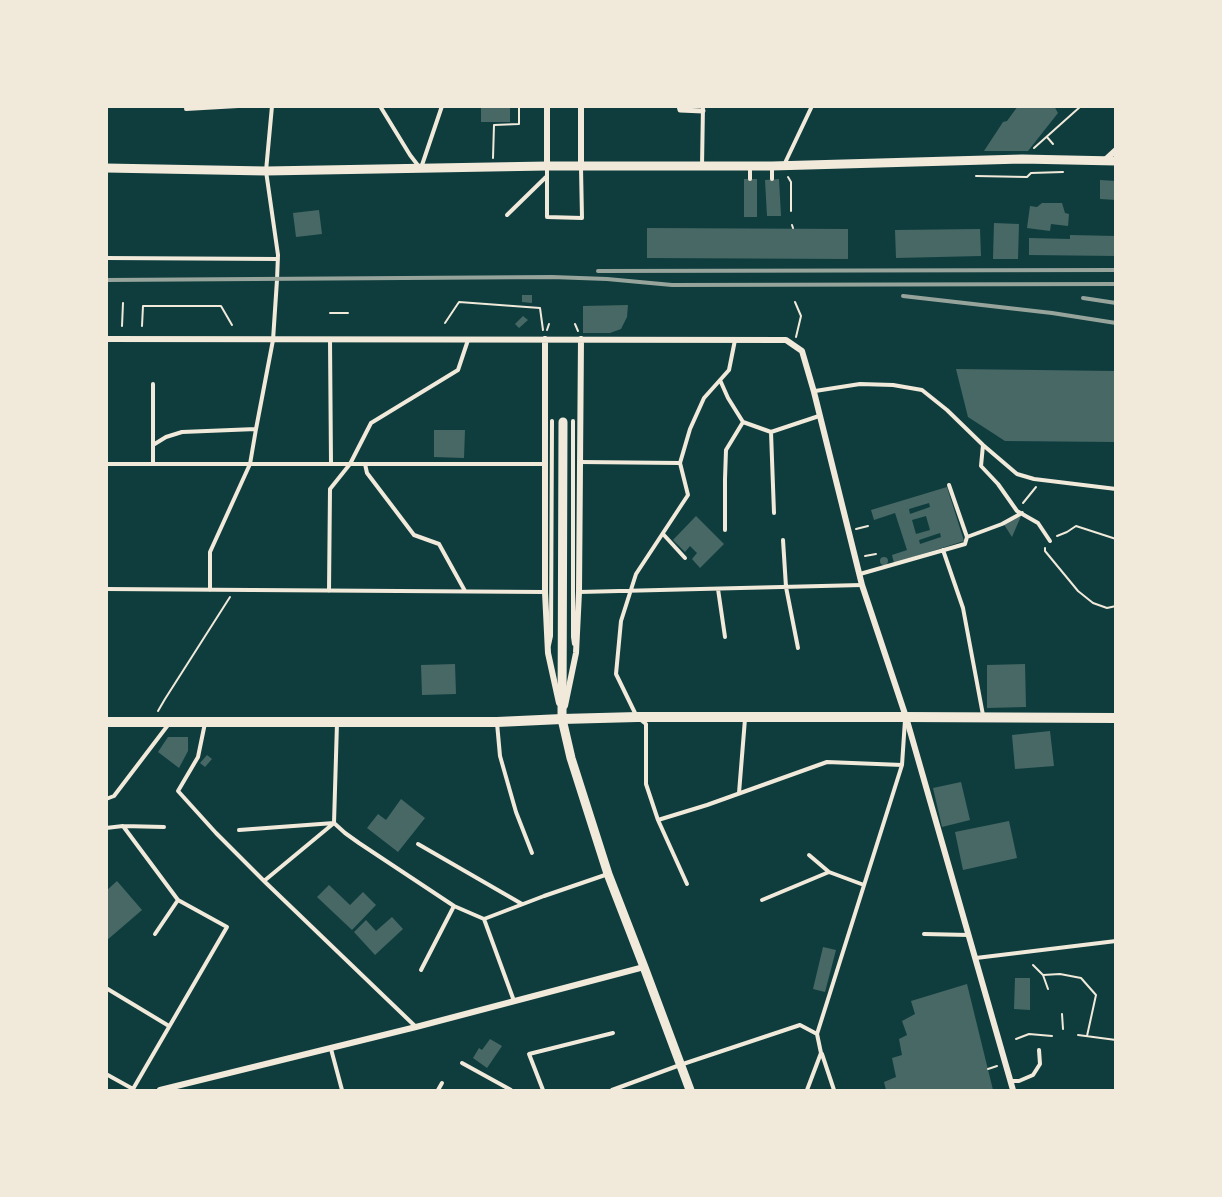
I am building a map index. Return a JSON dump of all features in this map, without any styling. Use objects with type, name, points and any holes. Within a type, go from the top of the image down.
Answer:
[{"type":"main road","points":[[106,722],[497,722],[637,717],[1116,718]]},
{"type":"street","points":[[547,106],[547,171]]},
{"type":"street","points":[[581,106],[581,167]]},
{"type":"street","points":[[679,106],[680,110],[703,109]]},
{"type":"street","points":[[1104,161],[1116,150]]},
{"type":"street","points":[[107,168],[266,171],[493,167],[547,171],[581,167],[783,166],[1022,159],[1116,161]]},
{"type":"street","points":[[106,339],[786,340],[802,351],[862,585],[906,717],[1013,1090]]},
{"type":"street","points":[[544,339],[545,592],[548,654],[571,758],[608,874],[690,1090]]},
{"type":"street","points":[[562,718],[576,653],[579,592],[581,339]]},
{"type":"street","points":[[562,718],[568,421]]},
{"type":"street","points":[[160,1090],[179,1088],[645,967]]},
{"type":"lane","points":[[186,109],[238,106]]},
{"type":"lane","points":[[210,590],[210,552],[250,464],[273,340],[278,259],[266,171],[272,106]]},
{"type":"lane","points":[[380,106],[410,155],[421,168],[442,106]]},
{"type":"lane","points":[[783,166],[812,106]]},
{"type":"lane","points":[[702,166],[703,109]]},
{"type":"lane","points":[[106,160],[107,168]]},
{"type":"lane","points":[[750,166],[750,179]]},
{"type":"lane","points":[[772,166],[772,179]]},
{"type":"lane","points":[[547,171],[547,217],[582,218],[581,167]]},
{"type":"lane","points":[[507,215],[547,171]]},
{"type":"lane","points":[[106,258],[278,259]]},
{"type":"lane","points":[[329,591],[330,489],[350,464],[371,423],[458,370],[468,339]]},
{"type":"lane","points":[[330,340],[331,464]]},
{"type":"lane","points":[[687,884],[658,820],[646,784],[646,724],[637,717],[616,674],[621,621],[636,574],[688,495],[680,463],[690,429],[704,398],[729,370],[735,340]]},
{"type":"lane","points":[[720,380],[743,422],[771,432],[819,416]]},
{"type":"lane","points":[[153,384],[153,464]]},
{"type":"lane","points":[[814,392],[860,384],[893,385],[922,390],[1017,474],[1042,480],[1116,489]]},
{"type":"lane","points":[[548,654],[551,636],[552,421]]},
{"type":"lane","points":[[568,421],[573,638],[576,653]]},
{"type":"lane","points":[[725,530],[726,450],[743,422]]},
{"type":"lane","points":[[153,445],[166,437],[182,432],[256,429]]},
{"type":"lane","points":[[771,432],[774,513]]},
{"type":"lane","points":[[983,445],[981,466],[998,484],[1017,511],[1038,523],[1049,540]]},
{"type":"lane","points":[[580,462],[680,463]]},
{"type":"lane","points":[[106,464],[544,464]]},
{"type":"lane","points":[[365,464],[367,473],[414,535],[439,544],[466,592]]},
{"type":"lane","points":[[860,574],[965,544],[967,537],[949,485]]},
{"type":"lane","points":[[967,537],[1002,524],[1022,513]]},
{"type":"lane","points":[[663,534],[685,558]]},
{"type":"lane","points":[[783,540],[786,587],[798,648]]},
{"type":"lane","points":[[943,550],[963,608],[984,718]]},
{"type":"lane","points":[[579,592],[862,585]]},
{"type":"lane","points":[[106,589],[545,592]]},
{"type":"lane","points":[[718,589],[725,637]]},
{"type":"lane","points":[[739,793],[745,717]]},
{"type":"lane","points":[[834,1090],[821,1053],[818,1034],[902,765],[906,717]]},
{"type":"lane","points":[[106,799],[114,796],[170,722]]},
{"type":"lane","points":[[205,722],[198,757],[178,791],[264,881],[416,1027]]},
{"type":"lane","points":[[264,881],[334,823],[337,722]]},
{"type":"lane","points":[[497,722],[500,756],[516,812],[532,853]]},
{"type":"lane","points":[[658,820],[827,762],[902,765]]},
{"type":"lane","points":[[239,830],[334,823],[359,843],[454,906],[484,919],[608,874]]},
{"type":"lane","points":[[106,1074],[133,1090],[227,927],[178,900],[123,826]]},
{"type":"lane","points":[[106,828],[164,827]]},
{"type":"lane","points":[[418,844],[522,904]]},
{"type":"lane","points":[[809,855],[828,872],[864,885]]},
{"type":"lane","points":[[762,900],[828,872]]},
{"type":"lane","points":[[155,934],[178,900]]},
{"type":"lane","points":[[421,970],[454,906]]},
{"type":"lane","points":[[484,919],[514,1001]]},
{"type":"lane","points":[[924,934],[969,935]]},
{"type":"lane","points":[[976,958],[1116,941]]},
{"type":"lane","points":[[106,988],[170,1026]]},
{"type":"lane","points":[[612,1090],[800,1025],[818,1034]]},
{"type":"lane","points":[[543,1090],[529,1054],[613,1033]]},
{"type":"lane","points":[[331,1049],[342,1090]]},
{"type":"lane","points":[[1011,1082],[1033,1075],[1040,1064],[1039,1050]]},
{"type":"lane","points":[[807,1090],[821,1053]]},
{"type":"lane","points":[[462,1063],[510,1090]]},
{"type":"lane","points":[[438,1090],[442,1083]]},
{"type":"path","points":[[493,167],[494,125],[519,124],[519,106]]},
{"type":"path","points":[[1022,159],[1081,106]]},
{"type":"path","points":[[1047,137],[1053,144]]},
{"type":"path","points":[[783,166],[791,182],[791,212]]},
{"type":"path","points":[[976,176],[1027,177],[1031,173],[1063,172]]},
{"type":"path","points":[[445,323],[459,302],[540,308],[544,339]]},
{"type":"path","points":[[794,345],[801,316],[795,302]]},
{"type":"path","points":[[122,326],[123,303]]},
{"type":"path","points":[[142,326],[143,306],[221,306],[232,325]]},
{"type":"path","points":[[330,313],[348,313]]},
{"type":"path","points":[[1017,511],[1042,480]]},
{"type":"path","points":[[1116,539],[1076,526],[1049,540],[1045,548],[1045,551],[1078,591],[1093,603],[1107,608],[1116,606]]},
{"type":"path","points":[[856,558],[876,554]]},
{"type":"path","points":[[152,722],[235,590]]},
{"type":"path","points":[[1034,965],[1043,975],[1048,988]]},
{"type":"path","points":[[1043,975],[1060,974],[1081,978],[1096,995],[1087,1036]]},
{"type":"path","points":[[1062,1014],[1062,1029]]},
{"type":"path","points":[[1016,1039],[1029,1034],[1052,1036]]},
{"type":"path","points":[[1078,1035],[1116,1040]]},
{"type":"building","points":[[481,106],[510,106],[510,122],[481,122]]},
{"type":"building","points":[[1018,106],[1054,106],[1058,113],[1028,151],[984,151],[1003,122],[1007,121]]},
{"type":"building","points":[[744,179],[757,179],[757,217],[744,217]]},
{"type":"building","points":[[779,179],[781,216],[767,216],[765,180]]},
{"type":"building","points":[[1100,180],[1116,181],[1116,200],[1100,199]]},
{"type":"building","points":[[1042,203],[1062,203],[1065,213],[1069,214],[1068,226],[1051,224],[1050,231],[1027,228],[1030,206],[1037,207]]},
{"type":"building","points":[[319,210],[322,234],[296,237],[293,213]]},
{"type":"building","points":[[994,223],[1019,224],[1018,259],[993,259]]},
{"type":"building","points":[[647,228],[848,229],[848,259],[647,258]]},
{"type":"building","points":[[980,229],[981,256],[896,258],[895,230]]},
{"type":"building","points":[[1070,235],[1116,236],[1116,256],[1029,255],[1029,238],[1070,239]]},
{"type":"building","points":[[522,295],[532,295],[532,303],[522,302]]},
{"type":"building","points":[[628,305],[627,317],[621,329],[610,333],[583,333],[583,306]]},
{"type":"building","points":[[523,316],[528,320],[519,328],[515,324]]},
{"type":"building","points":[[956,369],[1116,371],[1116,442],[1005,441],[968,417]]},
{"type":"building","points":[[434,430],[465,430],[464,458],[434,457]]},
{"type":"building","points":[[947,487],[964,541],[894,563],[892,555],[907,550],[895,513],[874,520],[871,510]],"holes":[[[929,503],[930,507],[910,514],[909,509]],[[926,516],[930,530],[916,534],[912,520]],[[940,533],[941,537],[920,544],[919,540]]]},
{"type":"building","points":[[696,516],[724,544],[700,568],[692,559],[697,553],[690,546],[685,552],[673,540]]},
{"type":"building","points":[[1021,516],[1012,537],[1003,523]]},
{"type":"building","points":[[884,557],[888,561],[884,565],[880,561]]},
{"type":"building","points":[[455,664],[456,694],[422,695],[421,665]]},
{"type":"building","points":[[1025,664],[1026,707],[987,708],[987,665]]},
{"type":"building","points":[[1050,731],[1054,766],[1015,769],[1012,735]]},
{"type":"building","points":[[168,737],[188,737],[188,751],[179,768],[158,752]]},
{"type":"building","points":[[207,755],[212,759],[205,767],[200,763]]},
{"type":"building","points":[[961,782],[970,820],[942,827],[933,788]]},
{"type":"building","points":[[401,799],[425,818],[398,852],[367,828],[378,814],[386,820]]},
{"type":"building","points":[[1009,821],[1017,858],[963,870],[955,832]]},
{"type":"building","points":[[117,881],[142,910],[106,941],[106,891]]},
{"type":"building","points":[[329,885],[350,905],[363,892],[376,905],[352,930],[317,897]]},
{"type":"building","points":[[392,917],[403,929],[375,955],[354,932],[366,920],[376,931]]},
{"type":"building","points":[[823,947],[836,950],[825,992],[813,989]]},
{"type":"building","points":[[1015,978],[1030,978],[1030,1010],[1014,1009]]},
{"type":"building","points":[[967,984],[993,1090],[886,1090],[884,1082],[896,1077],[892,1058],[902,1055],[899,1039],[907,1035],[902,1021],[915,1014],[911,1001]]},
{"type":"building","points":[[490,1039],[502,1046],[487,1068],[473,1058],[479,1048],[482,1050]]},
{"type":"railway","points":[[598,271],[1116,270]]},
{"type":"railway","points":[[106,280],[552,277],[672,285],[1116,284]]},
{"type":"railway","points":[[903,296],[1052,313],[1116,323]]},
{"type":"railway","points":[[1083,298],[1116,303]]}]
